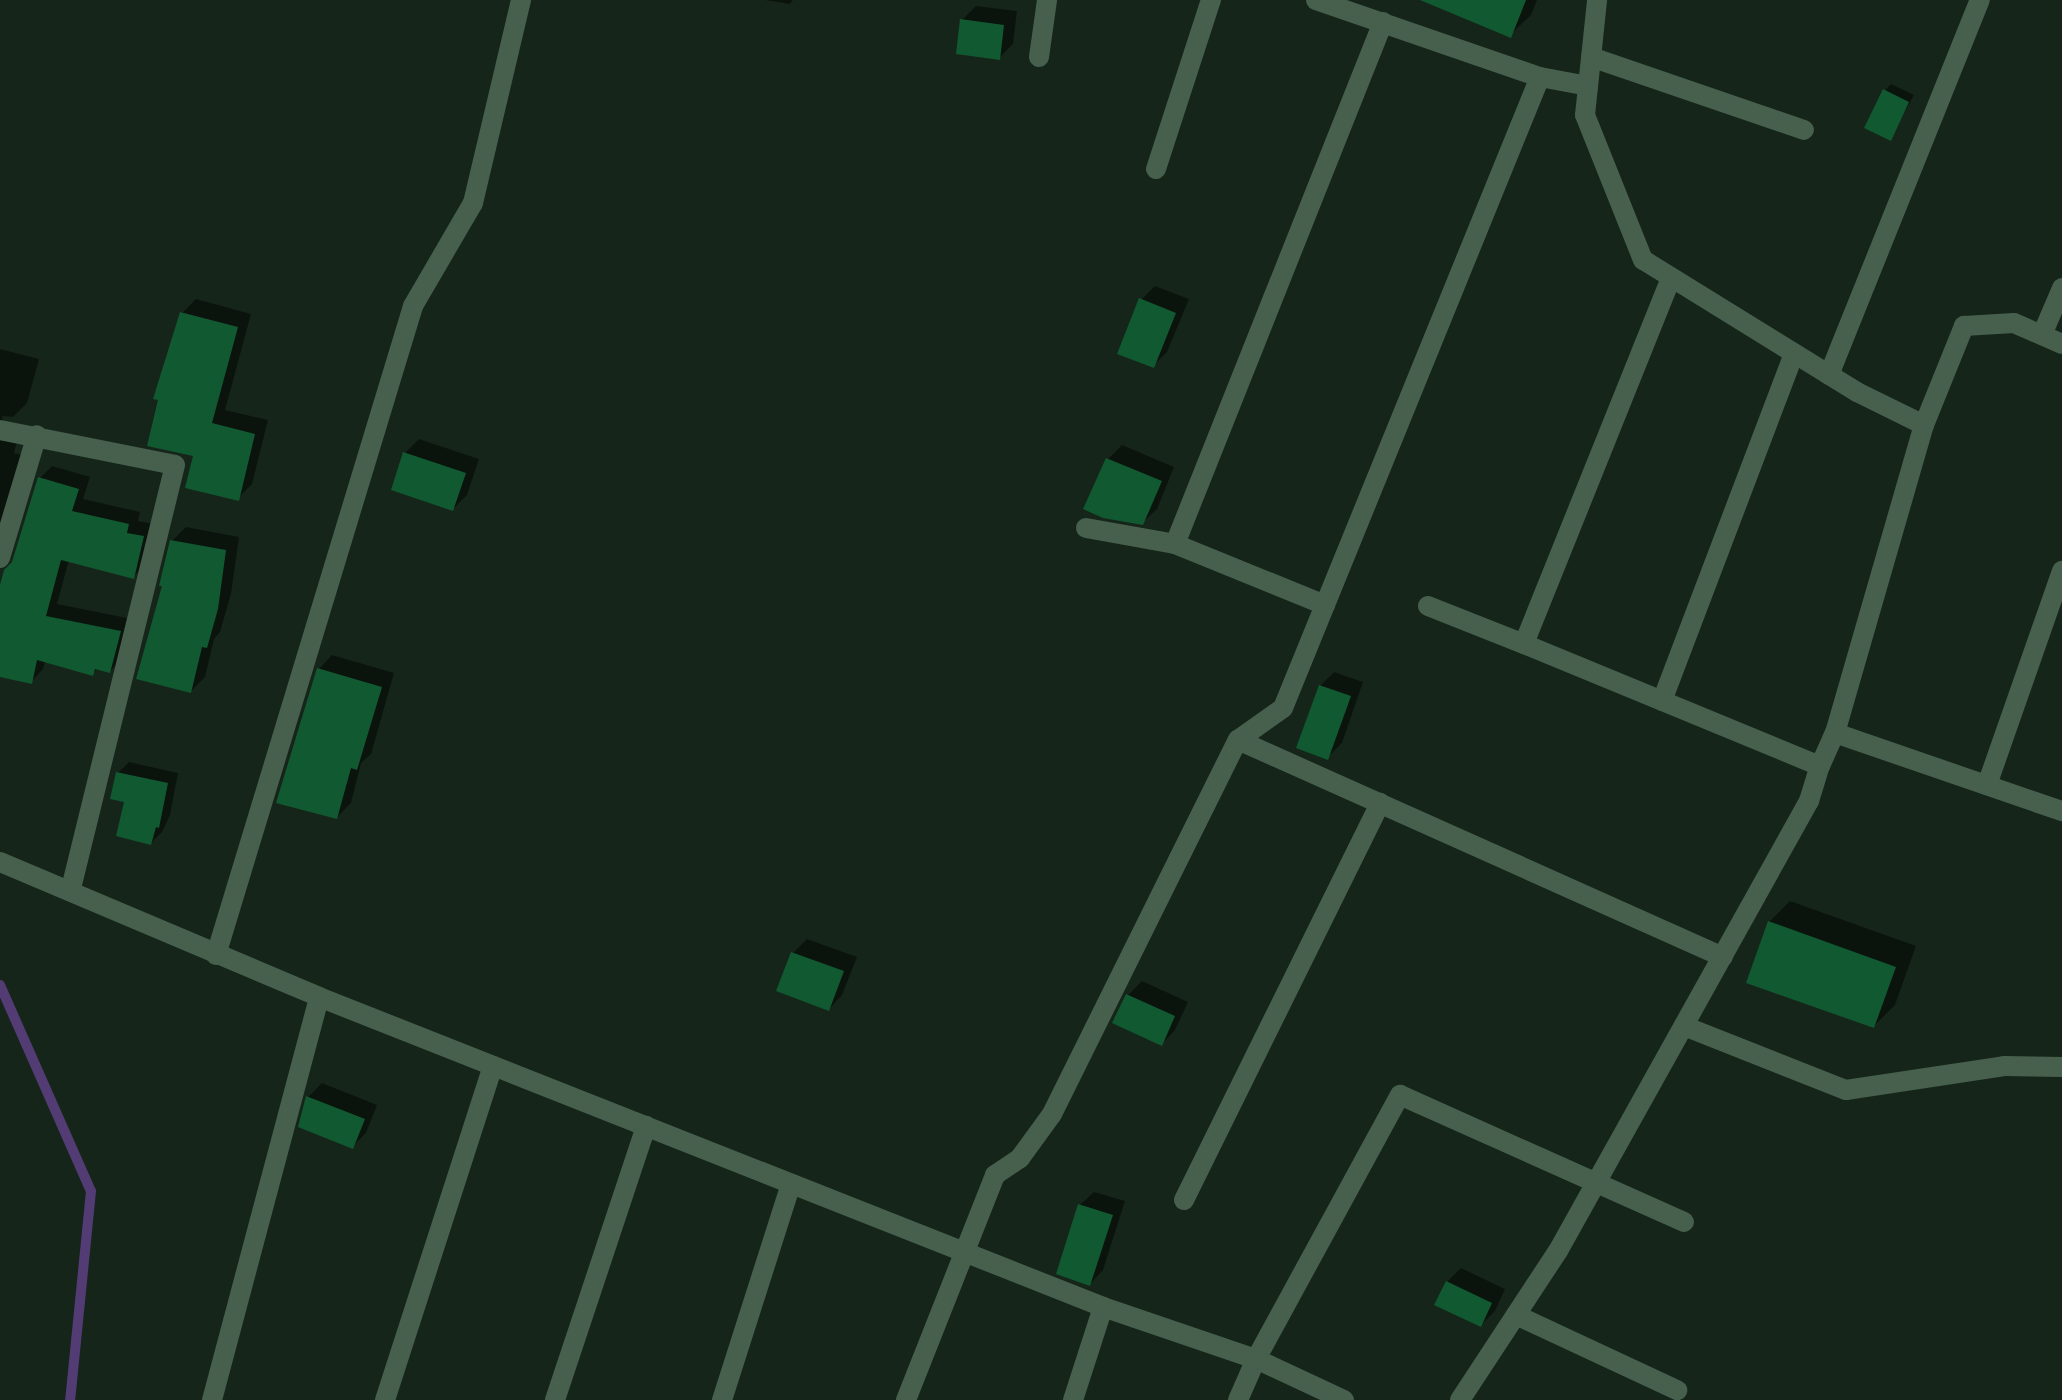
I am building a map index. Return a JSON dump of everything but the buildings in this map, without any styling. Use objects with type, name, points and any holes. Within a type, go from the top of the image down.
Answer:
[{"type":"street","points":[[216,955],[413,306],[473,203],[521,0]]},
{"type":"street","points":[[1039,57],[1047,0]]},
{"type":"street","points":[[1156,169],[1211,0]]},
{"type":"street","points":[[1316,0],[1540,77],[1588,86]]},
{"type":"street","points":[[1597,0],[1585,115],[1643,260],[1829,375],[1924,425]]},
{"type":"street","points":[[1829,375],[1980,0]]},
{"type":"street","points":[[1175,544],[1383,22]]},
{"type":"street","points":[[1591,57],[1804,130]]},
{"type":"street","points":[[906,1400],[962,1251],[995,1175],[1020,1158],[1052,1114],[1238,740],[1283,708],[1540,77]]},
{"type":"street","points":[[1524,644],[1671,278]]},
{"type":"street","points":[[2042,335],[2062,288]]},
{"type":"street","points":[[1460,1400],[1597,1183],[1809,801],[1835,733],[1924,425],[1964,326],[2014,323],[2062,344]]},
{"type":"street","points":[[1662,701],[1794,353]]},
{"type":"street","points":[[0,430],[175,465],[70,891]]},
{"type":"street","points":[[0,558],[37,435]]},
{"type":"street","points":[[1086,528],[1175,544],[1325,605]]},
{"type":"street","points":[[1987,785],[2062,571]]},
{"type":"street","points":[[1428,606],[1820,766]]},
{"type":"street","points":[[1835,733],[2062,811]]},
{"type":"street","points":[[1238,740],[1723,957]]},
{"type":"street","points":[[1184,1200],[1380,803]]},
{"type":"street","points":[[0,862],[319,997],[1103,1307],[1256,1359],[1344,1400]]},
{"type":"street","points":[[212,1400],[319,997]]},
{"type":"street","points":[[1684,1026],[1846,1090],[2004,1066],[2062,1067]]},
{"type":"street","points":[[385,1400],[493,1066]]},
{"type":"street","points":[[1238,1400],[1256,1359],[1400,1095],[1684,1222]]},
{"type":"street","points":[[555,1400],[646,1126]]},
{"type":"street","points":[[722,1400],[791,1184]]},
{"type":"street","points":[[1073,1400],[1103,1307]]},
{"type":"street","points":[[1516,1315],[1677,1390]]},
{"type":"waterway","points":[[0,985],[91,1191],[70,1400]]}]
